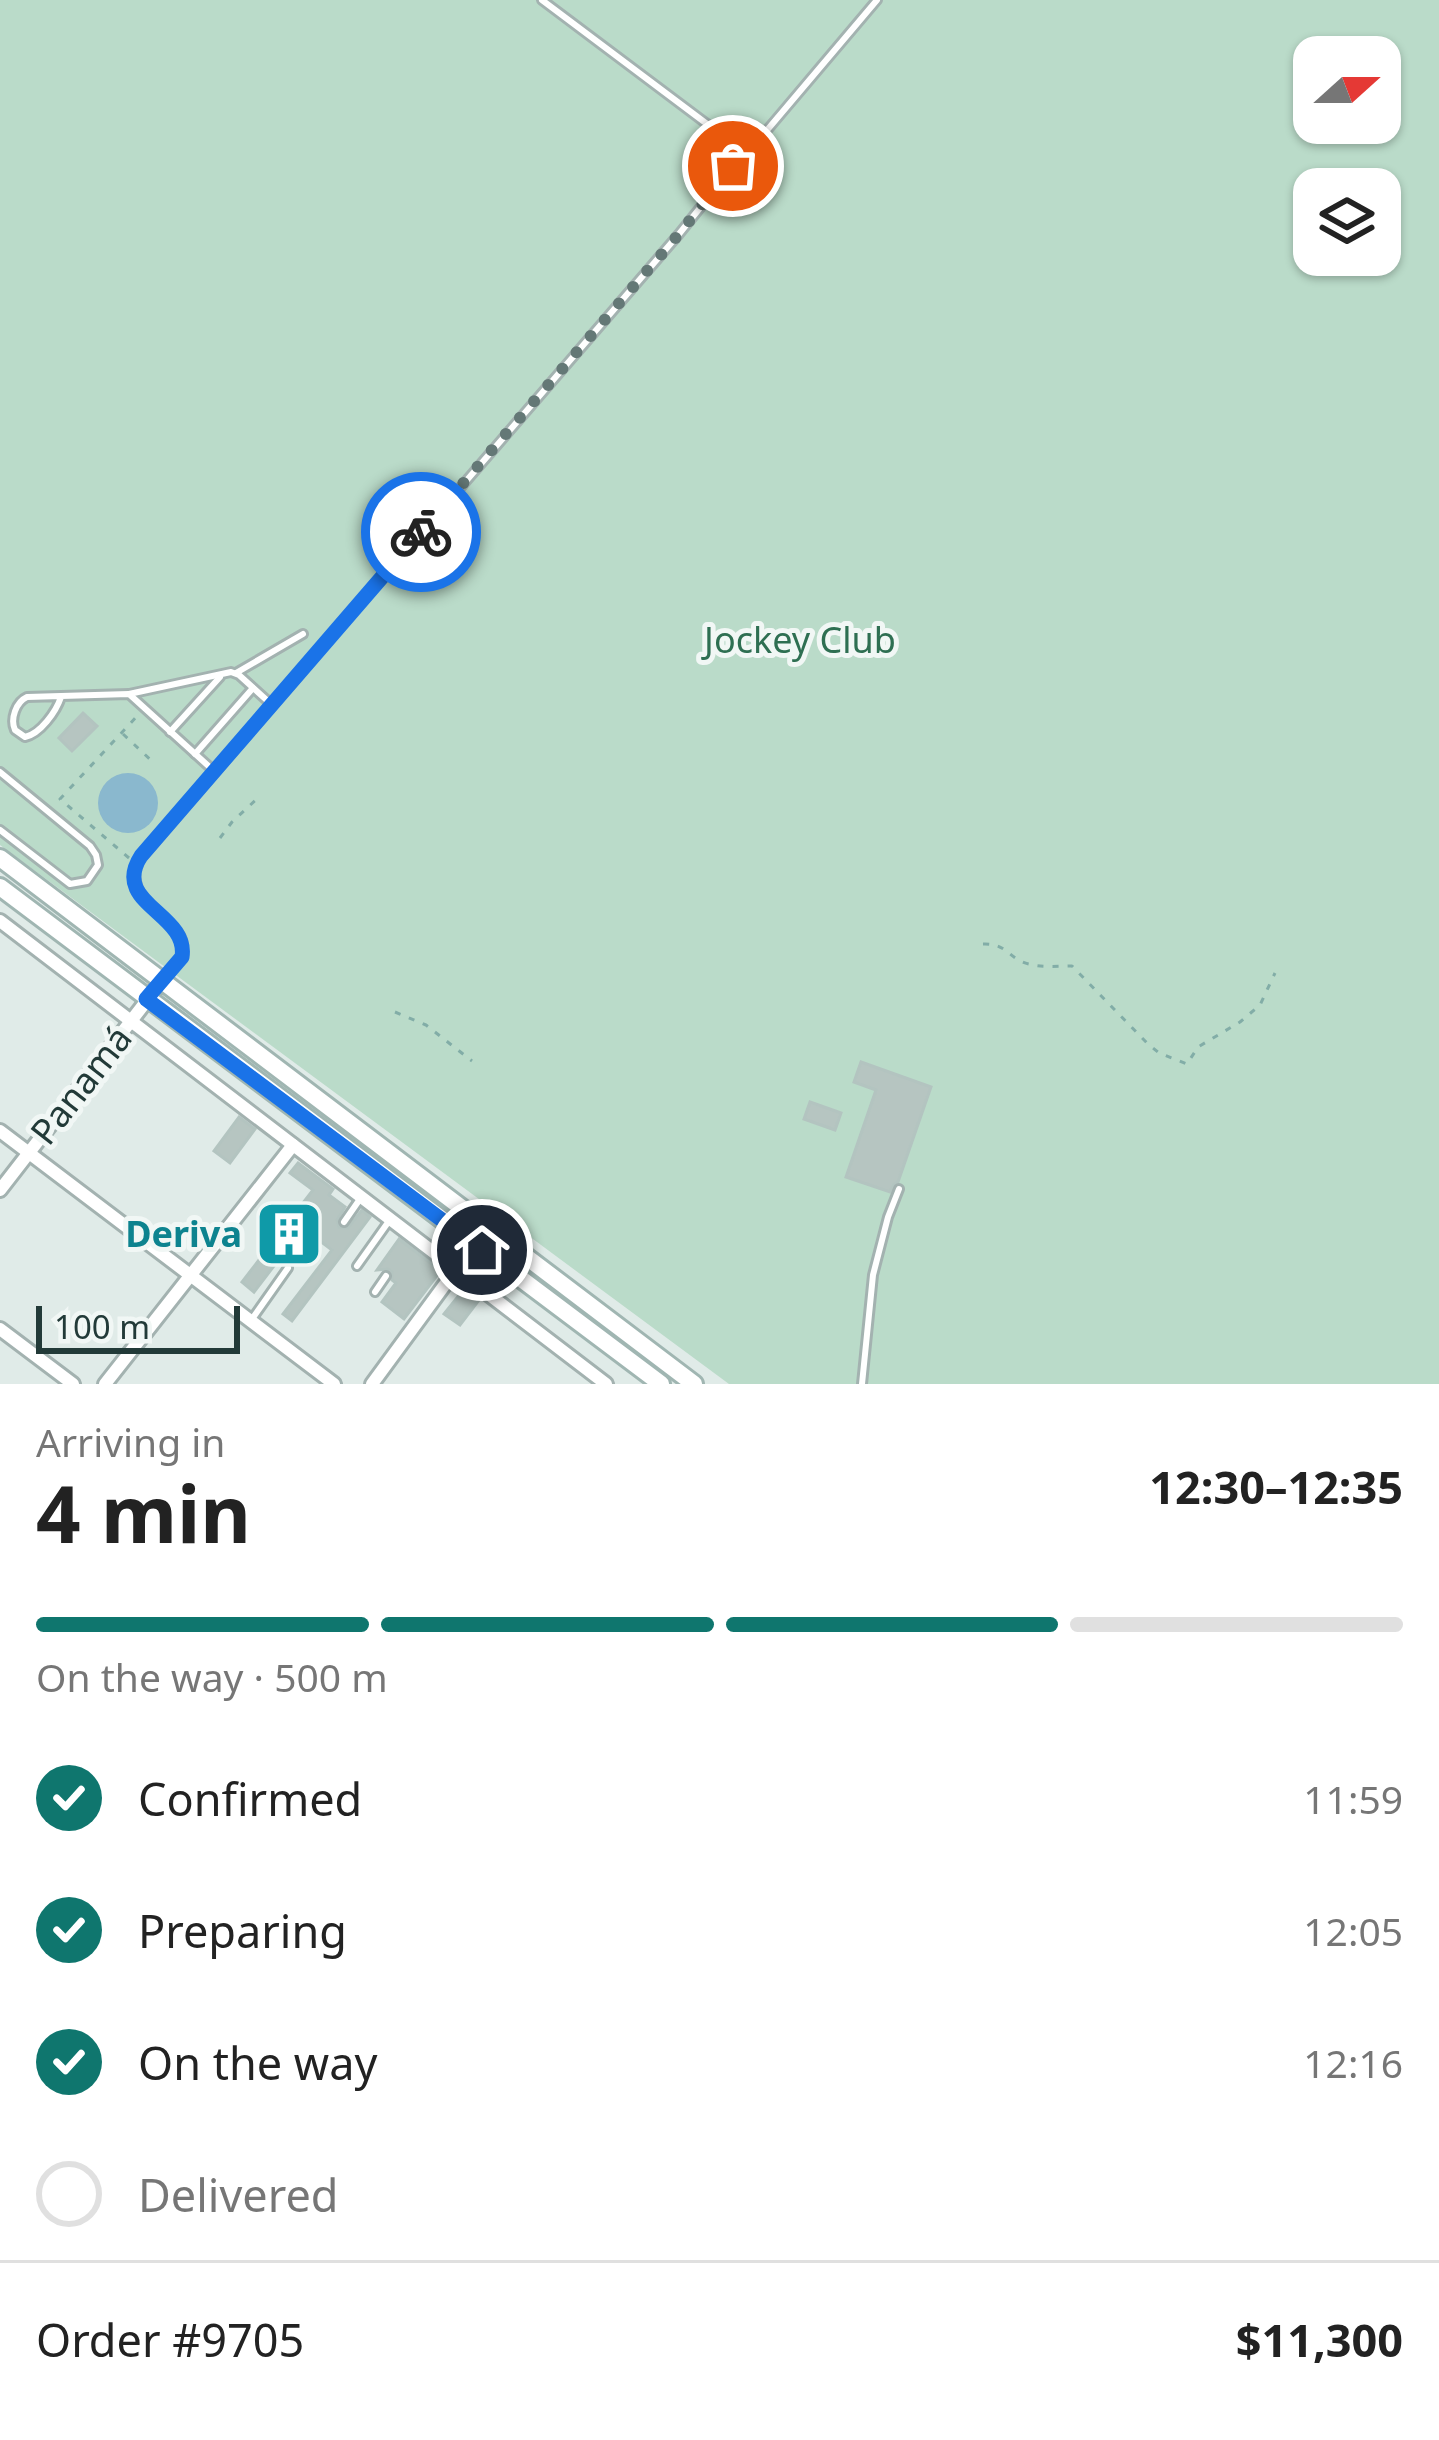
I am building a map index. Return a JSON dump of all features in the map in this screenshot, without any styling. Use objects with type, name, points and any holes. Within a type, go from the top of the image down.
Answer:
[{"type":"main road","points":[[0,859],[694,1384]]},
{"type":"main road","points":[[0,887],[661,1384]]},
{"type":"street","points":[[0,921],[606,1384]]},
{"type":"street","name":"Panamá","points":[[0,1190],[162,981]]},
{"type":"street","points":[[0,1131],[334,1384]]},
{"type":"street","points":[[105,1384],[293,1145]]},
{"type":"street","points":[[372,1384],[458,1268]]},
{"type":"street","points":[[0,1329],[73,1384]]},
{"type":"lane","points":[[542,0],[719,134],[731,146],[735,159]]},
{"type":"lane","points":[[162,981],[182,957],[182,942],[171,924],[137,891],[136,864],[679,234],[724,181],[735,159],[768,129],[878,0]]},
{"type":"lane","points":[[61,697],[34,735],[25,737],[15,730],[13,721],[23,699],[61,697],[129,694],[236,673],[303,634]]},
{"type":"lane","points":[[236,673],[272,704]]},
{"type":"lane","points":[[170,732],[222,674]]},
{"type":"lane","points":[[195,754],[253,688]]},
{"type":"lane","points":[[129,694],[214,771]]},
{"type":"lane","points":[[0,772],[90,846],[98,865],[87,881],[70,884],[0,830]]},
{"type":"lane","points":[[862,1384],[873,1275],[899,1189]]},
{"type":"lane","points":[[344,1222],[363,1197]]},
{"type":"lane","points":[[357,1266],[391,1218]]},
{"type":"lane","points":[[250,1321],[288,1268]]},
{"type":"lane","points":[[375,1292],[386,1276]]},
{"type":"path","points":[[136,864],[60,799],[144,709]]},
{"type":"path","points":[[122,733],[155,764]]},
{"type":"path","points":[[220,838],[260,796]]},
{"type":"path","points":[[983,944],[1001,946],[1032,965],[1072,966],[1148,1044],[1186,1064],[1198,1047],[1261,1005],[1275,973]]},
{"type":"path","points":[[395,1012],[427,1025],[472,1061]]},
{"type":"green space","name":"Jockey Club","points":[[0,0],[1439,0],[1439,1384],[729,1384],[0,845]]},
{"type":"water","points":[[128,773],[149,782],[158,803],[149,824],[128,833],[107,824],[98,803],[107,782]]},
{"type":"building","points":[[83,713],[97,726],[72,751],[59,738]]},
{"type":"building","points":[[861,1062],[931,1087],[898,1182],[890,1192],[846,1177],[876,1090],[854,1082]]},
{"type":"building","points":[[810,1102],[841,1113],[835,1130],[804,1119]]},
{"type":"building","points":[[239,1117],[255,1129],[230,1163],[214,1151]]},
{"type":"building","points":[[298,1163],[333,1189],[329,1195],[345,1207],[337,1220],[339,1227],[348,1228],[362,1210],[370,1217],[292,1321],[283,1314],[332,1250],[303,1228],[254,1292],[242,1282],[313,1190],[290,1173]]},
{"type":"building","points":[[399,1239],[439,1269],[404,1319],[382,1302],[396,1283],[392,1272],[377,1270]]},
{"type":"building","points":[[464,1289],[479,1300],[460,1325],[444,1314]]},
{"type":"way so far","points":[[421,532],[733,166]]},
{"type":"place","name":"Deriva","points":[[289,1234]]},
{"type":"route","points":[[421,532],[141,856],[134,876],[137,891],[171,924],[184,949],[146,999],[482,1250]]}]
